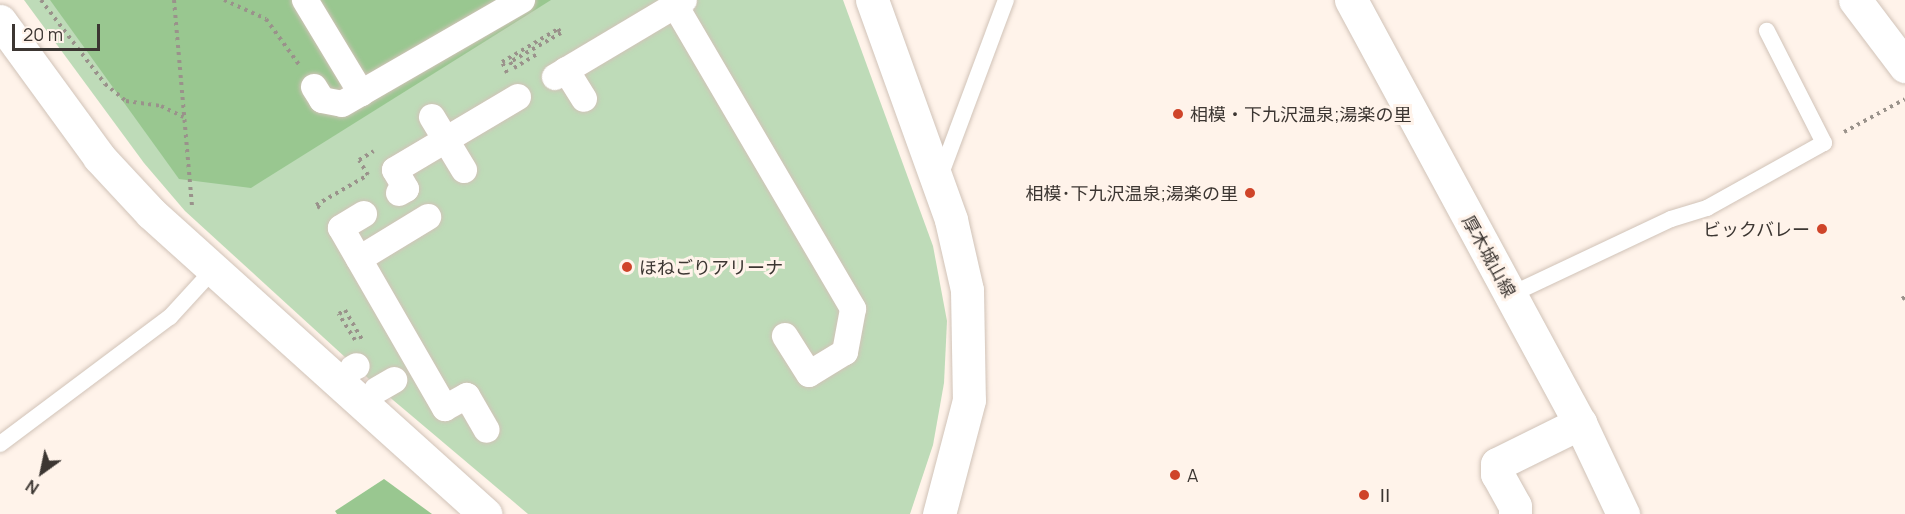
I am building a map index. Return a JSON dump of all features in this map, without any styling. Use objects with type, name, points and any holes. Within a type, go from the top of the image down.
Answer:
[{"type":"street","points":[[305,0],[361,93]]},
{"type":"street","points":[[307,77],[322,100],[342,104],[361,93],[396,64],[522,0]]},
{"type":"street","points":[[872,0],[960,254],[971,359],[963,433],[939,514]]},
{"type":"street","name":"厚木城山線","points":[[1351,0],[1580,423],[1623,514]]},
{"type":"street","points":[[1856,0],[1905,66]]},
{"type":"street","points":[[584,99],[566,70],[677,2],[853,309],[845,352],[809,374],[785,336]]},
{"type":"street","points":[[0,21],[99,157],[151,213],[486,514]]},
{"type":"street","points":[[399,193],[406,189],[395,170],[518,97]]},
{"type":"street","points":[[432,117],[464,170]]},
{"type":"street","points":[[364,214],[341,228],[359,259],[400,377],[445,408],[467,396],[487,430]]},
{"type":"street","points":[[359,259],[428,217]]},
{"type":"street","points":[[1515,514],[1497,464],[1580,423]]},
{"type":"lane","points":[[937,183],[1006,0]]},
{"type":"lane","points":[[1510,295],[1671,219],[1707,208],[1824,143],[1767,31]]},
{"type":"lane","points":[[0,444],[170,317],[213,270]]},
{"type":"path","points":[[41,0],[105,84],[126,101],[161,106],[184,117]]},
{"type":"path","points":[[174,0],[184,117],[193,184],[190,216]]},
{"type":"path","points":[[224,0],[266,19],[307,77]]},
{"type":"path","points":[[498,78],[508,72],[502,62],[558,29],[561,33],[510,62],[514,68],[565,39],[566,70]]},
{"type":"path","points":[[1824,143],[1905,99]]},
{"type":"path","points":[[369,179],[318,209],[316,205],[368,175],[358,160],[377,149]]},
{"type":"green space","points":[[24,0],[843,0],[933,246],[947,321],[944,383],[933,445],[910,514],[528,514],[380,389],[185,211],[144,163]]},
{"type":"green space","points":[[50,0],[551,0],[251,188],[179,179]]},
{"type":"green space","points":[[384,479],[432,514],[337,514],[335,511]]},
{"type":"place","name":"相模・下九沢温泉;湯楽の里","points":[[1178,114]]},
{"type":"place","name":"相模･下九沢温泉;湯楽の里","points":[[1250,193]]},
{"type":"place","name":"ビックバレー","points":[[1822,229]]},
{"type":"place","name":"ほねごりアリーナ","points":[[627,267]]},
{"type":"place","name":"A","points":[[1175,475]]},
{"type":"place","name":"Ⅱ","points":[[1364,495]]}]
